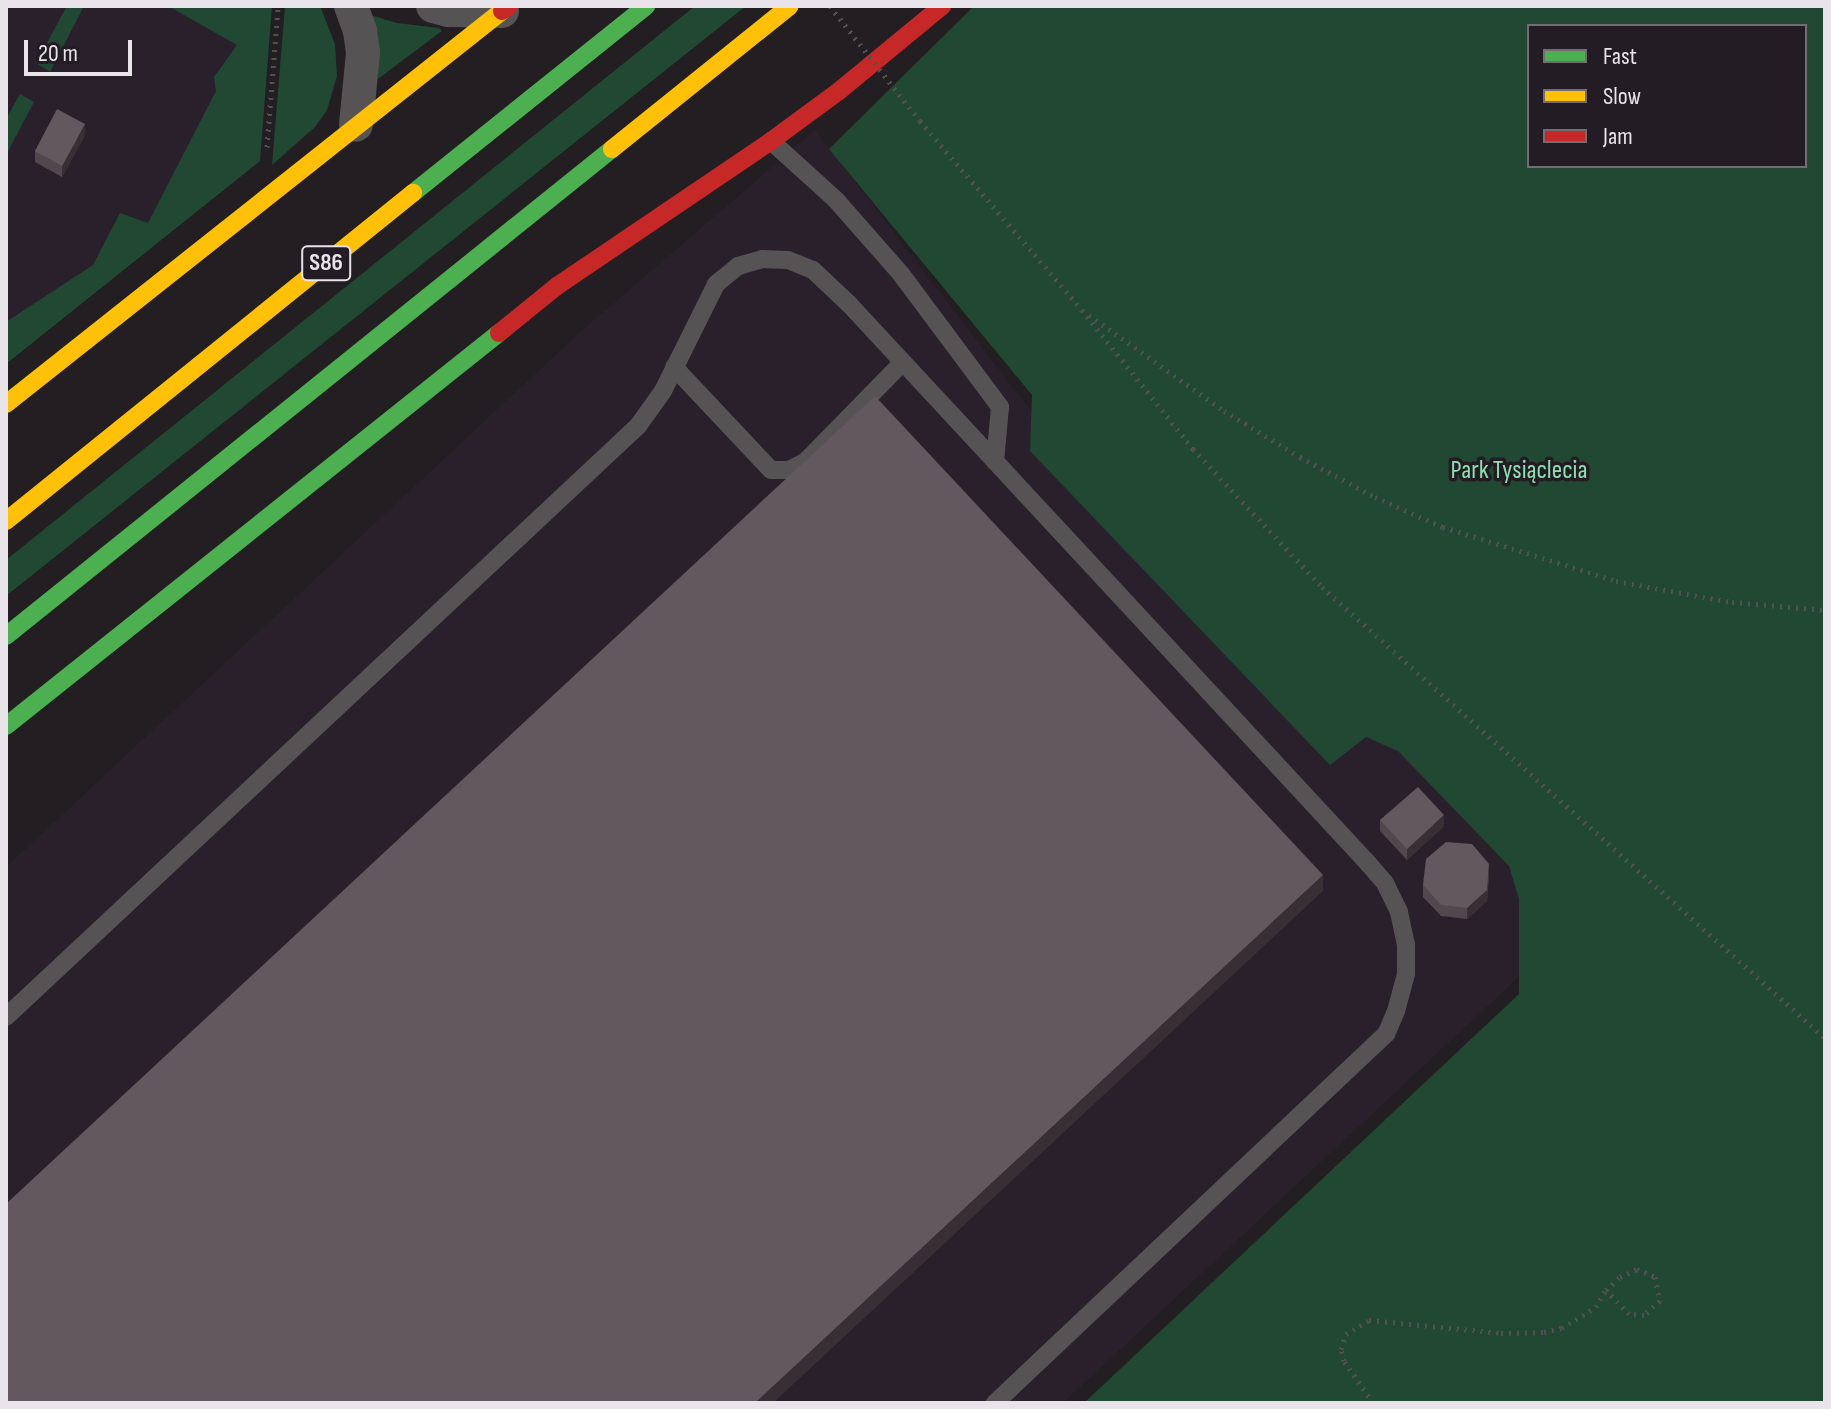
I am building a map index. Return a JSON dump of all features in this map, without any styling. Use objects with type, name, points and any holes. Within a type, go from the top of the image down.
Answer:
[{"type":"main road","name":"S86","points":[[6,521],[646,6]]},
{"type":"main road","points":[[6,636],[790,6]]},
{"type":"main road","points":[[6,726],[557,286],[771,141],[839,91],[942,6]]},
{"type":"main road","points":[[6,404],[506,8]]},
{"type":"street","points":[[351,6],[360,31],[363,53],[356,125]]},
{"type":"street","points":[[433,6],[448,10],[506,8]]},
{"type":"lane","points":[[771,141],[836,200],[901,274],[1000,407],[995,462]]},
{"type":"lane","points":[[6,1017],[638,426],[663,391],[716,284],[738,266],[762,259],[788,260],[813,270],[1366,861],[1385,883],[1399,912],[1406,944],[1406,974],[1386,1034],[995,1403]]},
{"type":"lane","points":[[674,367],[771,470],[789,470],[805,462],[902,363]]},
{"type":"path","points":[[267,149],[278,6]]},
{"type":"path","points":[[830,6],[920,121],[1082,310],[1193,449],[1322,587],[1825,1038]]},
{"type":"path","points":[[1082,310],[1237,419],[1375,497],[1443,527],[1616,581],[1732,602],[1825,610]]},
{"type":"path","points":[[1373,1403],[1344,1361],[1341,1349],[1346,1334],[1369,1320],[1501,1333],[1544,1332],[1562,1328],[1596,1307],[1606,1290],[1620,1277],[1637,1269],[1655,1277],[1660,1301],[1644,1315],[1629,1314],[1606,1290]]},
{"type":"shaded area","points":[[6,6],[196,6],[261,40],[165,228],[6,335]]},
{"type":"shaded area","points":[[815,130],[1165,585],[1292,638],[1598,903],[1063,1403],[6,1403],[6,867],[578,334]]},
{"type":"green space","points":[[67,6],[84,6],[50,72],[36,63]]},
{"type":"green space","points":[[168,6],[272,6],[260,161],[6,364],[6,322],[93,265],[120,213],[148,223],[216,91],[214,77],[237,45]]},
{"type":"green space","points":[[285,6],[320,6],[335,44],[337,76],[327,110],[315,127],[272,165]]},
{"type":"green space","points":[[695,6],[746,6],[6,596],[6,560]]},
{"type":"green space","name":"Park Tysiąclecia","points":[[974,6],[1825,6],[1825,1403],[1084,1403],[1519,994],[1519,899],[1509,866],[1398,751],[1366,737],[1330,765],[1030,451],[1032,395],[829,149]]},
{"type":"green space","points":[[370,15],[397,23],[439,28],[442,31],[378,79]]},
{"type":"green space","points":[[20,94],[34,102],[6,155],[6,119]]},
{"type":"building","points":[[57,109],[85,124],[62,166],[35,151]]},
{"type":"building","points":[[875,396],[1323,875],[755,1403],[6,1403],[6,1204]]},
{"type":"building","points":[[1418,787],[1444,815],[1407,849],[1380,820]]},
{"type":"building","points":[[1446,842],[1472,844],[1489,864],[1487,890],[1467,908],[1441,905],[1423,885],[1426,859]]},
{"type":"traffic: fast","points":[[413,193],[646,6]]},
{"type":"traffic: fast","points":[[6,636],[612,149]]},
{"type":"traffic: fast","points":[[6,726],[499,333]]},
{"type":"traffic: slow","points":[[612,149],[790,6]]},
{"type":"traffic: slow","points":[[6,404],[502,11]]},
{"type":"traffic: slow","points":[[6,521],[413,193]]},
{"type":"traffic: jam","points":[[502,11],[509,6]]},
{"type":"traffic: jam","points":[[771,141],[839,91],[942,6]]},
{"type":"traffic: jam","points":[[499,333],[557,286],[771,141]]}]
